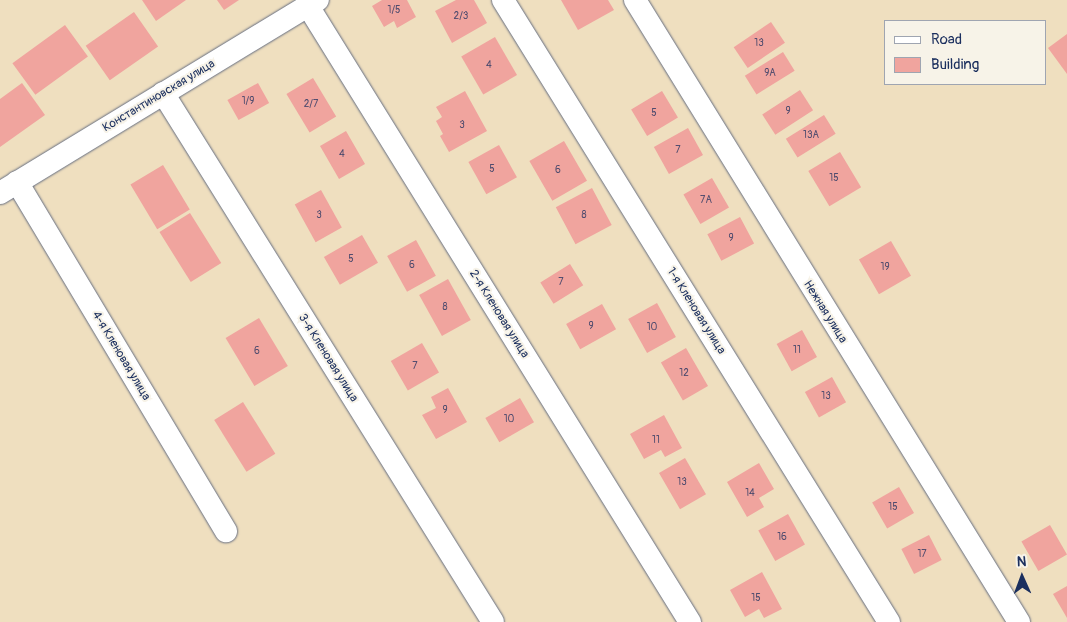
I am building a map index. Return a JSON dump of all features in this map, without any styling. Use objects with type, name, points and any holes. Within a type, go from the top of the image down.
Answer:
[{"type":"street","name":"1-я Кленовая улица","points":[[503,0],[889,622]]},
{"type":"street","name":"Нежная улица","points":[[635,0],[1020,622]]},
{"type":"street","name":"Константиновская улица","points":[[8,188],[313,3]]},
{"type":"street","name":"2-я Кленовая улица","points":[[313,3],[690,622]]},
{"type":"street","name":"3-я Кленовая улица","points":[[163,93],[493,622]]},
{"type":"street","name":"4-я Кленовая улица","points":[[8,188],[226,530]]},
{"type":"building","points":[[142,0],[186,0],[156,21]]},
{"type":"building","points":[[217,0],[239,0],[224,10]]},
{"type":"building","points":[[382,0],[407,0],[416,17],[397,28],[394,21],[384,27],[372,6]]},
{"type":"building","points":[[456,0],[474,0],[487,23],[452,43],[435,11]]},
{"type":"building","points":[[561,0],[608,0],[614,10],[578,30]]},
{"type":"building","points":[[134,12],[158,46],[110,80],[86,46]]},
{"type":"building","points":[[771,22],[785,43],[748,68],[734,47]]},
{"type":"building","points":[[65,25],[88,57],[35,95],[12,63]]},
{"type":"building","points":[[1067,34],[1067,74],[1048,48]]},
{"type":"building","points":[[495,37],[517,75],[483,95],[461,56]]},
{"type":"building","points":[[783,52],[795,71],[756,95],[745,76]]},
{"type":"building","points":[[313,78],[336,117],[310,133],[286,94]]},
{"type":"building","points":[[22,83],[45,115],[0,147],[0,99]]},
{"type":"building","points":[[258,83],[269,103],[239,120],[227,100]]},
{"type":"building","points":[[800,90],[813,110],[775,135],[762,115]]},
{"type":"building","points":[[465,91],[487,131],[449,152],[440,136],[443,134],[436,121],[442,117],[436,107]]},
{"type":"building","points":[[662,91],[678,118],[647,136],[631,110]]},
{"type":"building","points":[[824,115],[836,134],[797,158],[786,139]]},
{"type":"building","points":[[688,128],[703,155],[669,174],[654,147]]},
{"type":"building","points":[[346,131],[365,164],[339,179],[320,146]]},
{"type":"building","points":[[564,141],[587,181],[552,201],[529,161]]},
{"type":"building","points":[[499,145],[517,177],[486,194],[468,162]]},
{"type":"building","points":[[840,152],[861,187],[829,206],[808,171]]},
{"type":"building","points":[[163,165],[190,210],[157,229],[130,185]]},
{"type":"building","points":[[712,178],[729,207],[700,224],[683,194]]},
{"type":"building","points":[[592,188],[612,225],[576,244],[556,207]]},
{"type":"building","points":[[321,190],[342,228],[316,242],[295,205]]},
{"type":"building","points":[[190,213],[221,263],[191,282],[159,232]]},
{"type":"building","points":[[740,217],[754,243],[721,261],[707,234]]},
{"type":"building","points":[[362,235],[378,263],[340,285],[324,257]]},
{"type":"building","points":[[416,240],[436,276],[407,292],[387,256]]},
{"type":"building","points":[[891,241],[911,276],[879,294],[859,260]]},
{"type":"building","points":[[570,264],[583,285],[554,304],[540,283]]},
{"type":"building","points":[[448,279],[471,320],[442,336],[419,295]]},
{"type":"building","points":[[657,303],[676,337],[647,353],[628,319]]},
{"type":"building","points":[[602,304],[616,329],[580,349],[566,324]]},
{"type":"building","points":[[259,318],[288,366],[254,386],[226,338]]},
{"type":"building","points":[[802,330],[817,357],[792,371],[777,344]]},
{"type":"building","points":[[422,343],[439,372],[408,390],[391,361]]},
{"type":"building","points":[[686,348],[708,386],[683,401],[661,362]]},
{"type":"building","points":[[832,377],[846,402],[819,417],[805,392]]},
{"type":"building","points":[[448,388],[467,422],[436,439],[422,415],[436,408],[431,397]]},
{"type":"building","points":[[520,398],[534,422],[499,442],[485,418]]},
{"type":"building","points":[[243,402],[275,454],[246,472],[214,420]]},
{"type":"building","points":[[664,415],[682,448],[665,457],[661,450],[644,459],[630,434]]},
{"type":"building","points":[[685,458],[706,494],[680,509],[659,473]]},
{"type":"building","points":[[759,463],[774,489],[759,498],[764,507],[747,517],[727,482]]},
{"type":"building","points":[[899,487],[914,513],[887,528],[872,502]]},
{"type":"building","points":[[788,514],[805,545],[775,561],[758,530]]},
{"type":"building","points":[[1050,525],[1067,554],[1038,571],[1021,542]]},
{"type":"building","points":[[929,535],[942,560],[914,574],[901,549]]},
{"type":"building","points":[[762,572],[782,609],[764,618],[759,609],[745,617],[730,590]]},
{"type":"building","points":[[1067,586],[1067,618],[1053,594]]}]
